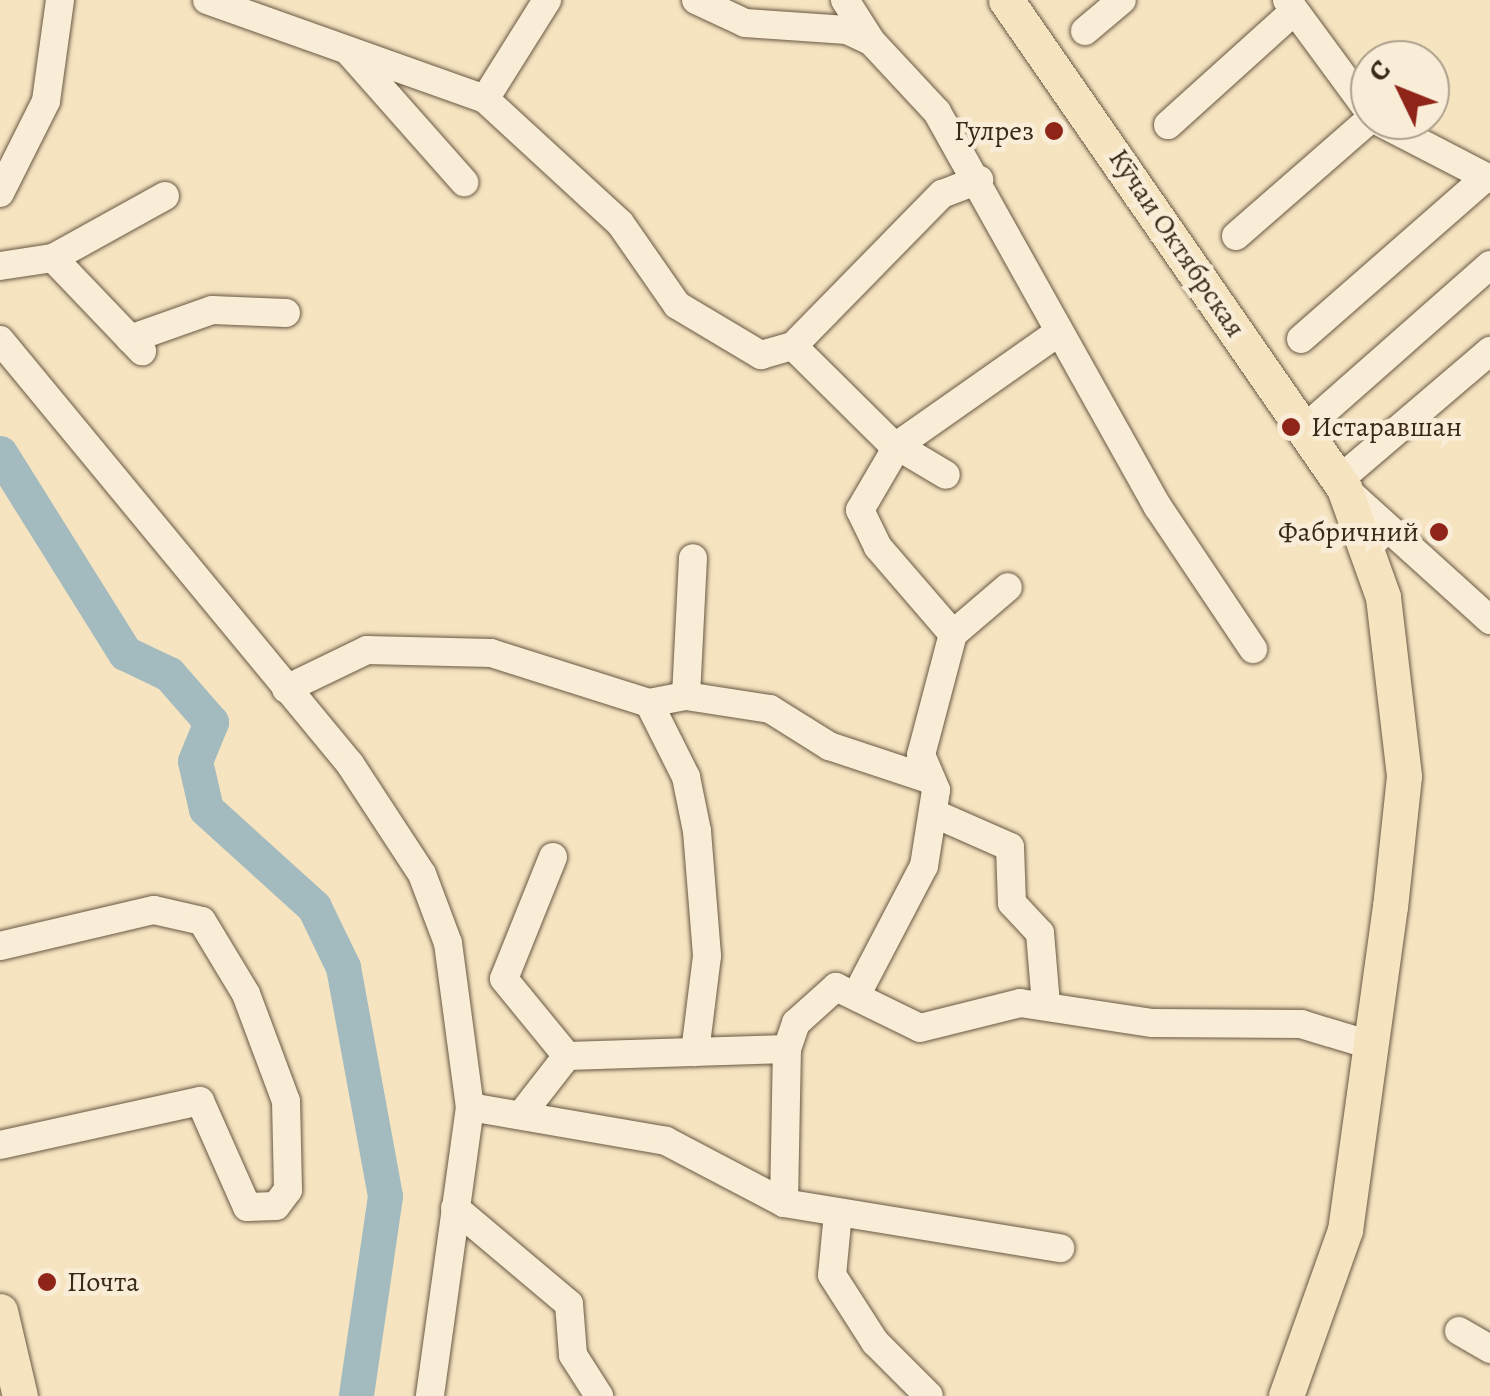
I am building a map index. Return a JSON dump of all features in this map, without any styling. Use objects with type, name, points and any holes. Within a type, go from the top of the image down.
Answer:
[{"type":"main road","name":"Кӯчаи Октябрская","points":[[1006,0],[1342,484],[1383,597],[1404,776],[1345,1230],[1286,1396]]},
{"type":"main road","points":[[0,1311],[20,1396]]},
{"type":"street","points":[[0,193],[46,101],[60,0]]},
{"type":"street","points":[[206,0],[484,98],[620,223],[677,304],[761,355],[793,346],[942,194],[979,180]]},
{"type":"street","points":[[484,98],[547,0]]},
{"type":"street","points":[[696,0],[745,23],[847,30],[871,41]]},
{"type":"street","points":[[844,0],[871,41],[937,112],[979,180],[1059,332],[1202,580],[1253,649]]},
{"type":"street","points":[[1085,30],[1122,0]]},
{"type":"street","points":[[1168,125],[1290,6],[1350,87]]},
{"type":"street","points":[[348,51],[464,182]]},
{"type":"street","points":[[1236,236],[1350,136]]},
{"type":"street","points":[[1302,339],[1488,178],[1416,140]]},
{"type":"street","points":[[0,266],[53,258],[165,196]]},
{"type":"street","points":[[53,258],[136,346],[212,310],[286,313]]},
{"type":"street","points":[[1304,429],[1490,265]]},
{"type":"street","points":[[953,634],[878,547],[860,510],[898,445],[1059,332]]},
{"type":"street","points":[[0,340],[350,764],[422,874],[448,944],[470,1107],[430,1396]]},
{"type":"street","points":[[793,346],[898,445],[946,475]]},
{"type":"street","points":[[1490,351],[1342,484],[1490,620]]},
{"type":"street","points":[[686,696],[693,558]]},
{"type":"street","points":[[858,992],[924,866],[933,813],[931,780],[921,755],[953,634],[1008,587]]},
{"type":"street","points":[[286,689],[340,658],[417,646],[523,658],[649,703],[686,696],[770,709],[829,746],[931,780]]},
{"type":"street","points":[[649,703],[686,777],[697,830],[707,956],[696,1052]]},
{"type":"street","points":[[933,813],[1010,846],[1012,903],[1040,933],[1046,1004]]},
{"type":"street","points":[[553,857],[504,979],[567,1056]]},
{"type":"street","points":[[0,946],[154,910],[202,921],[246,994],[286,1100],[288,1190],[276,1206],[247,1207],[200,1102],[0,1145]]},
{"type":"street","points":[[784,1203],[787,1050],[814,1000],[836,986],[858,992],[920,1028],[1046,1004],[1154,1023],[1300,1024],[1370,1045]]},
{"type":"street","points":[[567,1056],[787,1050]]},
{"type":"street","points":[[522,1115],[567,1056]]},
{"type":"street","points":[[470,1107],[666,1142],[784,1203],[1060,1248]]},
{"type":"street","points":[[455,1208],[569,1304],[573,1354],[599,1396]]},
{"type":"street","points":[[838,1214],[832,1276],[875,1342],[929,1396]]},
{"type":"street","points":[[1459,1331],[1490,1349]]},
{"type":"waterway","points":[[0,453],[125,653],[169,674],[211,722],[195,761],[206,809],[314,907],[343,967],[385,1196],[356,1396]]},
{"type":"place","name":"Гулрез","points":[[1054,131]]},
{"type":"place","name":"Истаравшан","points":[[1291,427]]},
{"type":"place","name":"Фабричний","points":[[1439,532]]},
{"type":"place","name":"Почта","points":[[47,1282]]}]
